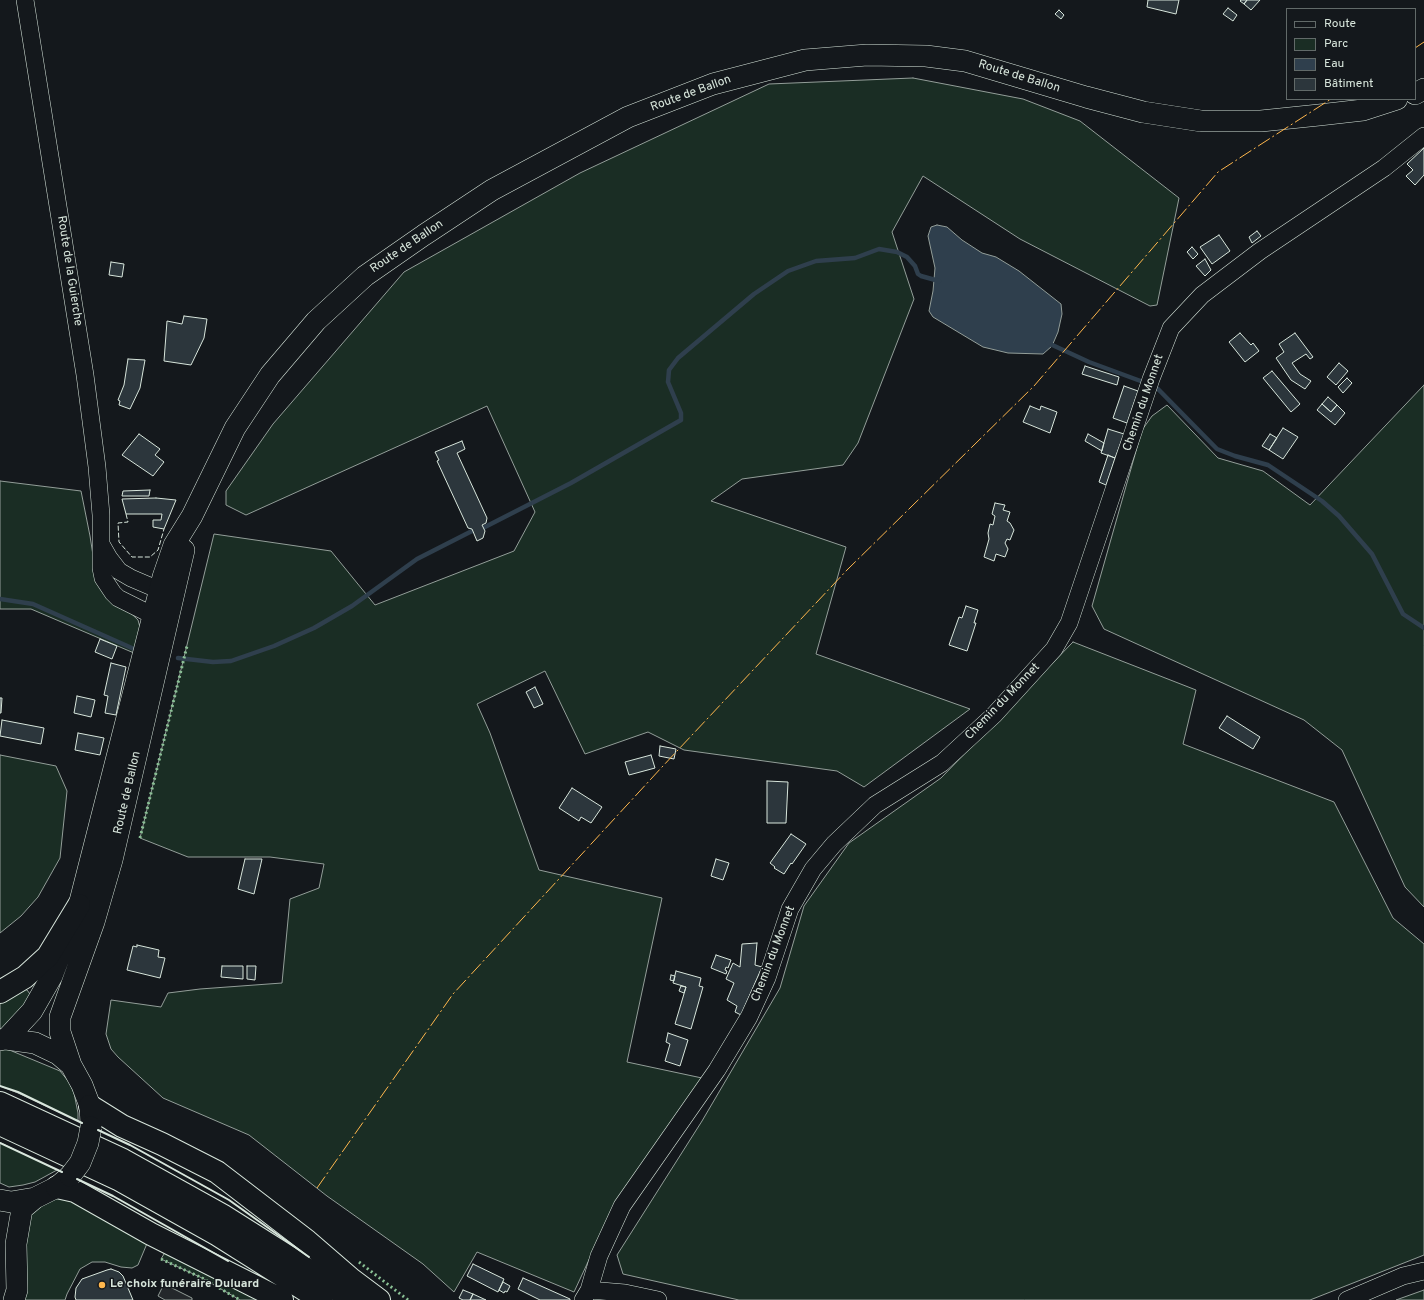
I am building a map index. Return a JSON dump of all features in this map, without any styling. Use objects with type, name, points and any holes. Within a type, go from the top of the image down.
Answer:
[{"type":"highway","points":[[0,992],[25,977],[48,956],[79,905]]},
{"type":"highway","points":[[0,1103],[123,1160],[203,1204],[290,1258],[352,1300]]},
{"type":"highway","points":[[90,1116],[122,1126],[162,1144],[217,1172],[307,1241],[351,1280],[379,1300]]},
{"type":"highway","points":[[0,1124],[118,1179],[218,1235],[321,1300]]},
{"type":"highway","points":[[64,1181],[75,1191],[151,1234],[282,1300]]},
{"type":"main road","name":"Route de Ballon","points":[[71,1065],[60,1032],[60,1017],[94,922],[112,860],[162,612],[159,590],[174,545],[192,516],[235,428],[270,375],[316,321],[365,276],[492,190],[628,118],[713,84],[805,60],[867,55],[926,56],[965,61],[1086,97],[1143,112],[1202,121],[1261,121],[1319,115],[1363,110],[1394,100]]},
{"type":"main road","name":"Route de Ballon","points":[[3,1039],[32,1011],[52,976],[79,905],[162,612],[192,516]]},
{"type":"main road","points":[[3,1039],[35,1043],[58,1054],[71,1065],[82,1085],[90,1116],[88,1143],[80,1163],[64,1181],[35,1198],[22,1209],[16,1244],[17,1290],[14,1300]]},
{"type":"main road","points":[[0,1200],[11,1202],[35,1198]]},
{"type":"street","name":"Route de la Guierche","points":[[25,0],[86,375],[97,467],[101,515],[101,568],[103,578],[118,598],[162,612]]},
{"type":"street","name":"Chemin du Monnet","points":[[658,1300],[625,1293],[586,1295],[599,1256],[622,1206],[717,1070],[749,1017],[767,978],[790,909],[813,869],[834,844],[875,805],[942,763],[994,715],[1054,649],[1069,624],[1149,385],[1171,328],[1202,295],[1260,251],[1384,168],[1424,136]]},
{"type":"street","points":[[101,544],[119,571],[159,590]]},
{"type":"street","points":[[1347,1300],[1403,1276],[1424,1271]]},
{"type":"green space","points":[[913,78],[1023,99],[1080,121],[1179,198],[1157,305],[1150,306],[1020,239],[923,176],[892,232],[914,299],[858,443],[843,465],[742,479],[711,501],[846,547],[816,654],[970,709],[864,787],[837,771],[684,750],[648,732],[585,754],[545,671],[477,704],[490,733],[539,870],[662,898],[627,1062],[702,1078],[614,1206],[574,1292],[477,1252],[454,1292],[423,1264],[327,1196],[249,1135],[163,1098],[118,1057],[111,1049],[106,1034],[111,1000],[161,1007],[168,993],[282,983],[290,899],[319,888],[324,864],[270,857],[188,857],[140,838],[214,534],[331,551],[375,605],[514,551],[535,512],[487,406],[246,515],[226,505],[226,491],[273,424],[404,272],[580,173],[769,84]]},
{"type":"green space","points":[[1424,385],[1424,907],[1405,887],[1342,750],[1304,720],[1104,629],[1092,606],[1142,430],[1152,416],[1167,405],[1218,458],[1263,471],[1310,505]]},
{"type":"green space","points":[[0,481],[81,491],[97,581],[138,620],[141,631],[134,653],[31,609],[0,609]]},
{"type":"green space","points":[[1073,642],[1196,690],[1183,744],[1334,802],[1393,918],[1424,944],[1424,1255],[1310,1300],[739,1300],[623,1274],[617,1255],[702,1121],[780,988],[804,906],[849,843],[941,778]]},
{"type":"green space","points":[[0,755],[56,766],[67,791],[60,858],[38,897],[21,916],[0,933]]},
{"type":"green space","points":[[21,988],[27,990],[31,999],[13,1025],[0,1029],[0,999]]},
{"type":"green space","points":[[7,1049],[60,1071],[69,1082],[74,1093],[78,1121],[0,1086],[0,1050]]},
{"type":"green space","points":[[0,1143],[57,1170],[35,1182],[23,1185],[9,1187],[0,1183]]},
{"type":"green space","points":[[57,1187],[151,1234],[138,1265],[132,1268],[121,1267],[105,1262],[92,1262],[80,1269],[65,1300],[14,1300],[18,1229]]},
{"type":"green space","points":[[170,1244],[282,1300],[240,1300],[202,1278],[161,1259]]},
{"type":"green space","points":[[1424,1290],[1424,1300],[1396,1300]]},
{"type":"shaded area","points":[[164,1284],[192,1298],[192,1300],[165,1300],[158,1296]]},
{"type":"water","points":[[937,225],[947,227],[962,240],[982,253],[996,257],[1019,271],[1061,304],[1062,314],[1058,332],[1052,346],[1043,354],[1008,353],[983,347],[933,317],[929,311],[935,268],[928,236],[931,227]]},
{"type":"building","points":[[1148,0],[1179,0],[1176,14],[1147,7]]},
{"type":"building","points":[[1247,0],[1244,4],[1240,1]]},
{"type":"building","points":[[1247,0],[1260,0],[1251,10],[1244,4]]},
{"type":"building","points":[[1228,8],[1237,15],[1233,21],[1223,14]]},
{"type":"building","points":[[1059,10],[1064,15],[1061,19],[1055,14]]},
{"type":"building","points":[[1424,148],[1424,175],[1415,185],[1406,176],[1413,170],[1407,164]]},
{"type":"building","points":[[1257,231],[1261,236],[1252,243],[1249,237]]},
{"type":"building","points":[[1219,235],[1230,251],[1212,264],[1200,247]]},
{"type":"building","points":[[1192,247],[1198,254],[1193,259],[1187,252]]},
{"type":"building","points":[[1205,259],[1211,270],[1205,276],[1196,266]]},
{"type":"building","points":[[111,262],[124,264],[122,277],[109,275]]},
{"type":"building","points":[[184,316],[207,319],[204,338],[191,365],[164,361],[167,321],[182,324]]},
{"type":"building","points":[[1240,333],[1251,345],[1253,343],[1259,351],[1245,362],[1229,342]]},
{"type":"building","points":[[1295,333],[1313,357],[1310,359],[1306,354],[1292,363],[1300,374],[1311,381],[1305,389],[1291,380],[1276,358],[1284,352],[1279,344]]},
{"type":"building","points":[[128,359],[145,360],[140,388],[130,409],[119,405],[120,401],[118,400],[124,385]]},
{"type":"building","points":[[1339,363],[1348,371],[1336,385],[1327,377]]},
{"type":"building","points":[[1085,366],[1119,377],[1117,385],[1082,374]]},
{"type":"building","points":[[1272,371],[1300,404],[1291,412],[1263,378]]},
{"type":"building","points":[[1347,378],[1352,383],[1343,393],[1338,387]]},
{"type":"building","points":[[1124,386],[1138,391],[1127,423],[1113,418]]},
{"type":"building","points":[[1328,397],[1337,405],[1331,412],[1322,404]]},
{"type":"building","points":[[1322,404],[1331,412],[1337,405],[1345,413],[1335,425],[1317,410]]},
{"type":"building","points":[[1030,406],[1040,410],[1041,406],[1057,412],[1050,433],[1023,422]]},
{"type":"building","points":[[1283,428],[1298,437],[1283,459],[1269,450]]},
{"type":"building","points":[[1108,429],[1124,434],[1115,458],[1101,453]]},
{"type":"building","points":[[139,434],[160,449],[155,455],[164,462],[153,476],[122,455]]},
{"type":"building","points":[[1088,434],[1104,443],[1102,451],[1085,441]]},
{"type":"building","points":[[1270,434],[1277,438],[1269,450],[1262,446]]},
{"type":"building","points":[[462,441],[465,449],[457,453],[487,518],[486,523],[482,525],[485,531],[483,538],[477,541],[472,529],[468,528],[437,461],[439,460],[435,452]]},
{"type":"building","points":[[1108,455],[1115,458],[1106,485],[1099,482]]},
{"type":"building","points":[[150,490],[149,496],[122,496],[123,491]]},
{"type":"building","points":[[156,498],[176,500],[164,529],[153,527],[153,520],[161,520],[162,514],[126,514],[122,499]]},
{"type":"building","points":[[995,503],[1005,505],[1003,510],[1010,512],[1007,521],[1014,530],[1010,540],[1007,539],[1005,543],[1008,549],[1005,557],[996,554],[994,561],[984,557],[989,539],[988,533],[990,524],[993,525],[995,516],[992,514]]},
{"type":"building","points":[[966,606],[978,610],[974,623],[976,623],[967,651],[949,645],[959,617],[962,618]]},
{"type":"building","points":[[100,639],[117,646],[112,659],[95,652]]},
{"type":"building","points":[[111,663],[126,667],[116,715],[105,713],[108,696],[104,695]]},
{"type":"building","points":[[535,687],[543,704],[534,708],[526,692]]},
{"type":"building","points":[[77,696],[95,700],[91,717],[74,713]]},
{"type":"building","points":[[0,698],[2,698],[1,713],[0,713]]},
{"type":"building","points":[[1227,716],[1260,737],[1253,749],[1219,728]]},
{"type":"building","points":[[2,720],[44,728],[41,744],[0,736]]},
{"type":"building","points":[[78,733],[104,738],[100,755],[75,750]]},
{"type":"building","points":[[660,746],[676,749],[674,759],[659,756]]},
{"type":"building","points":[[651,755],[655,768],[629,775],[625,762]]},
{"type":"building","points":[[767,781],[788,782],[786,823],[767,823]]},
{"type":"building","points":[[572,788],[602,807],[591,823],[581,817],[579,821],[559,808]]},
{"type":"building","points":[[791,834],[806,844],[784,874],[774,868],[775,867],[770,863]]},
{"type":"building","points":[[245,859],[262,859],[254,894],[238,889]]},
{"type":"building","points":[[716,859],[729,863],[723,880],[711,876]]},
{"type":"building","points":[[757,943],[755,965],[762,967],[741,1015],[735,1012],[737,1006],[727,1000],[734,983],[726,979],[733,963],[740,967],[742,944]]},
{"type":"building","points":[[137,945],[159,950],[158,957],[165,958],[160,978],[127,970],[133,946],[137,947]]},
{"type":"building","points":[[716,955],[731,960],[728,968],[726,967],[726,974],[711,968]]},
{"type":"building","points":[[222,966],[243,966],[243,979],[221,977]]},
{"type":"building","points":[[247,966],[256,966],[255,980],[247,979]]},
{"type":"building","points":[[676,971],[701,978],[699,986],[703,987],[691,1029],[675,1024],[686,987],[673,983]]},
{"type":"building","points":[[671,975],[675,976],[674,981],[670,980]]},
{"type":"building","points":[[681,986],[686,987],[684,993],[679,991]]},
{"type":"building","points":[[668,1033],[688,1040],[680,1066],[665,1061],[670,1044],[666,1042]]},
{"type":"building","points":[[473,1264],[504,1279],[498,1292],[467,1276]]},
{"type":"building","name":"Le choix funéraire Duluard","points":[[111,1269],[119,1272],[123,1276],[133,1300],[76,1300],[76,1288],[82,1279]]},
{"type":"building","points":[[523,1278],[570,1300],[540,1300],[518,1289]]},
{"type":"building","points":[[503,1282],[510,1286],[507,1292],[505,1291],[504,1293],[499,1290]]},
{"type":"building","points":[[463,1290],[473,1294],[470,1300],[463,1300],[459,1298]]},
{"type":"building","points":[[473,1294],[486,1300],[470,1300]]},
{"type":"waterway","points":[[178,658],[213,662],[231,661],[274,646],[314,628],[352,606],[417,559],[472,531],[483,528],[571,483],[681,420],[681,413],[668,382],[669,370],[678,358],[754,294],[788,271],[816,261],[855,258],[879,249],[897,252],[907,257],[915,266],[918,274],[939,281]]},
{"type":"waterway","points":[[1048,343],[1089,362],[1146,383]]},
{"type":"waterway","points":[[1153,386],[1158,389],[1217,449],[1235,456],[1268,465],[1322,501],[1339,516],[1372,554],[1403,614],[1424,628]]},
{"type":"waterway","points":[[0,599],[33,604],[134,649]]},
{"type":"hedge","points":[[140,838],[187,646]]},
{"type":"hedge","points":[[161,1259],[202,1278],[240,1300]]},
{"type":"hedge","points":[[359,1262],[408,1300]]},
{"type":"fence","points":[[126,514],[128,522],[118,523],[119,542],[132,557],[150,557],[158,550],[164,529]]},
{"type":"wall","points":[[0,1086],[18,1092],[82,1123]]},
{"type":"wall","points":[[98,1130],[130,1145],[229,1200],[309,1257]]},
{"type":"wall","points":[[0,1143],[62,1172]]},
{"type":"wall","points":[[77,1179],[113,1196],[228,1261]]},
{"type":"power","points":[[1416,47],[1424,42]]},
{"type":"power","points":[[317,1188],[453,994],[662,767],[847,570],[1034,386],[1218,172],[1329,100]]},
{"type":"place","name":"Le choix funéraire Duluard","points":[[102,1285]]}]
